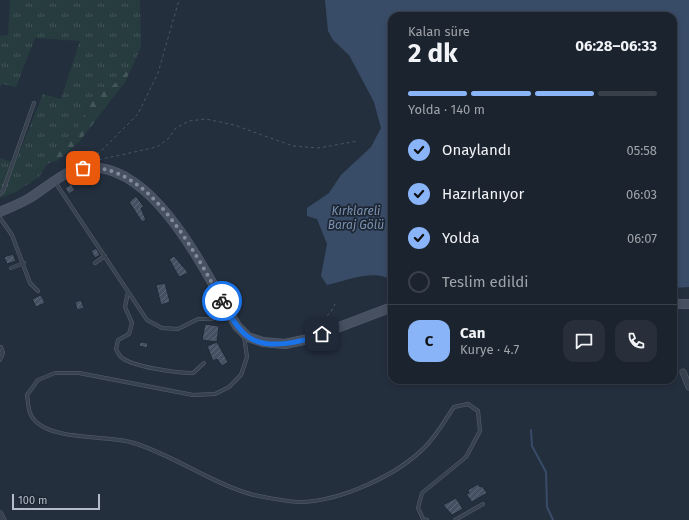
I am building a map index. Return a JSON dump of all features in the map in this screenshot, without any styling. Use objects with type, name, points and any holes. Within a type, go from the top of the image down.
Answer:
[{"type":"street","points":[[0,212],[26,200],[75,169],[91,168],[120,174],[147,192],[173,221],[237,326],[248,337],[263,342],[285,344],[311,338],[388,309]]},
{"type":"street","points":[[677,304],[689,304]]},
{"type":"street","points":[[683,372],[689,387]]},
{"type":"street","points":[[0,514],[3,520]]},
{"type":"lane","points":[[0,194],[3,191],[34,103]]},
{"type":"lane","points":[[55,182],[147,320],[162,328],[178,328],[198,319],[212,319]]},
{"type":"lane","points":[[0,218],[12,235],[24,263],[30,283],[38,290]]},
{"type":"lane","points":[[95,263],[105,256]]},
{"type":"lane","points":[[11,268],[24,263]]},
{"type":"lane","points":[[128,292],[126,307],[132,323],[129,334],[118,340],[116,349],[121,357],[142,366],[177,373],[193,373],[204,363]]},
{"type":"lane","points":[[243,332],[247,357],[240,375],[229,387],[215,394],[193,395],[79,373],[55,373],[38,380],[27,395],[30,414],[41,425],[65,434],[128,440],[156,450],[200,474],[251,494],[301,502],[346,494],[393,472],[426,446],[454,406],[468,404],[478,411],[480,431],[466,457],[422,493],[418,508],[423,519],[427,520]]},
{"type":"lane","points":[[0,360],[3,353],[1,347]]},
{"type":"lane","points":[[455,520],[483,504]]},
{"type":"path","points":[[179,0],[158,73],[138,114],[102,150],[84,162],[157,147],[168,139],[176,128],[189,121],[206,119],[234,125],[293,146],[318,148],[358,141]]},
{"type":"path","points":[[311,338],[314,328],[320,320],[331,312],[335,304]]},
{"type":"green space","points":[[10,0],[140,0],[141,47],[133,65],[109,89],[98,87],[76,132],[56,149],[39,177],[16,192],[0,198],[0,158],[15,163],[43,94],[61,99],[80,41],[35,38],[16,87],[2,84],[0,86],[0,36],[8,35]]},
{"type":"green space","points":[[133,65],[125,82],[79,142],[57,161],[45,164],[56,149],[76,132],[98,87],[109,89]]},
{"type":"water","name":"Kırklareli Baraj Gölü","points":[[325,0],[689,0],[689,287],[677,288],[677,12],[388,12],[388,279],[369,275],[327,285],[321,276],[327,244],[317,219],[307,216],[307,208],[329,193],[341,175],[371,147],[381,128],[374,102],[349,55],[333,40],[328,31]]},
{"type":"building","points":[[71,184],[75,190],[69,194],[65,188]]},
{"type":"building","points":[[136,196],[144,207],[141,208],[146,220],[142,222],[129,202]]},
{"type":"building","points":[[96,248],[100,255],[95,258],[91,251]]},
{"type":"building","points":[[13,254],[16,261],[7,264],[4,257]]},
{"type":"building","points":[[174,256],[188,273],[179,277],[169,259]]},
{"type":"building","points":[[165,283],[170,302],[161,305],[156,285]]},
{"type":"building","points":[[41,295],[45,303],[36,307],[32,299]]},
{"type":"building","points":[[81,300],[84,308],[77,310],[75,302]]},
{"type":"building","points":[[215,309],[219,317],[215,319],[211,310]]},
{"type":"building","points":[[205,324],[219,326],[217,342],[202,340]]},
{"type":"building","points":[[140,342],[148,343],[147,348],[139,346]]},
{"type":"building","points":[[217,342],[228,362],[222,366],[217,359],[213,361],[207,346]]},
{"type":"building","points":[[478,484],[480,487],[482,486],[487,493],[472,502],[466,494],[469,493],[468,490]]},
{"type":"building","points":[[456,498],[463,509],[452,515],[443,505]]},
{"type":"waterway","points":[[531,430],[532,446],[546,472],[547,507],[553,520]]},
{"type":"way so far","points":[[83,168],[109,170],[120,174],[147,192],[173,221],[222,301]]},
{"type":"route","points":[[222,301],[237,326],[248,337],[263,342],[285,344],[322,334]]}]
